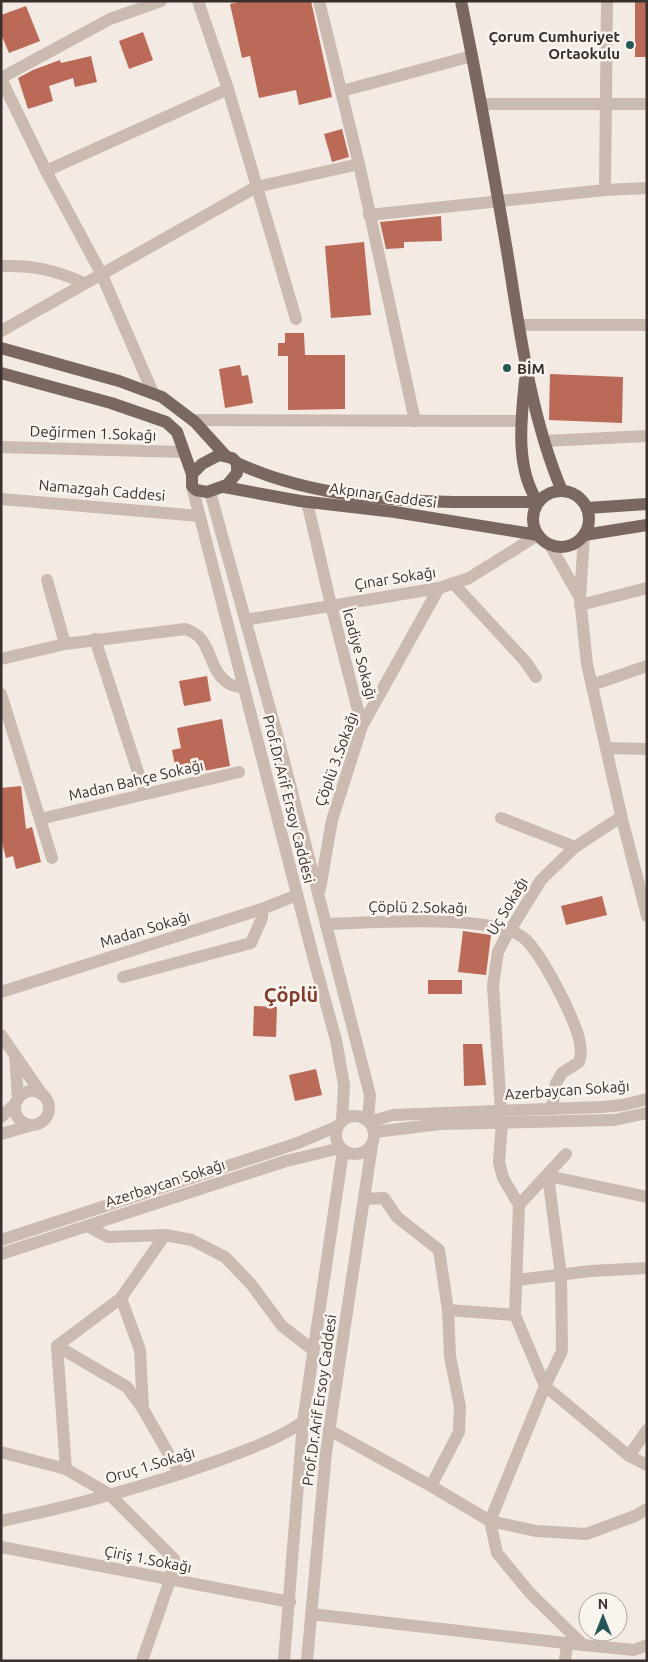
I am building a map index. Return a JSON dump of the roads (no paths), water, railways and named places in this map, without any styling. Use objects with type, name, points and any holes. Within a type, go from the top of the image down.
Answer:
[{"type":"main road","points":[[461,1],[482,104],[526,370],[549,460],[562,491]]},
{"type":"main road","points":[[1,348],[119,381],[162,397],[192,420],[225,455],[237,463],[237,474],[224,487],[210,492],[202,492],[192,480],[177,432],[166,422],[111,403],[1,373]]},
{"type":"main road","points":[[526,370],[521,421],[526,479],[538,502]]},
{"type":"main road","points":[[192,480],[210,458],[225,455]]},
{"type":"main road","name":"Akpınar Caddesi","points":[[237,463],[303,486],[355,495],[481,504],[538,502]]},
{"type":"main road","name":"Akpınar Caddesi","points":[[224,487],[307,502],[395,512],[538,535]]},
{"type":"main road","points":[[584,535],[590,518],[587,508],[576,495],[562,491],[550,493],[538,502],[533,514],[533,524],[538,535],[550,545],[569,546],[584,535],[647,525]]},
{"type":"main road","points":[[587,508],[647,504]]},
{"type":"street","points":[[153,393],[102,273],[46,171],[1,79],[110,19],[161,1]]},
{"type":"street","points":[[198,1],[228,89],[296,319]]},
{"type":"street","points":[[320,1],[359,164],[416,421]]},
{"type":"street","points":[[604,190],[607,105],[607,1]]},
{"type":"street","points":[[342,92],[472,56]]},
{"type":"street","points":[[46,171],[228,89]]},
{"type":"street","points":[[482,104],[647,104]]},
{"type":"street","points":[[1,331],[256,187],[359,164]]},
{"type":"street","points":[[369,214],[604,190],[647,188]]},
{"type":"street","points":[[1,266],[51,270],[84,283]]},
{"type":"street","points":[[519,325],[647,325]]},
{"type":"street","points":[[192,420],[521,421]]},
{"type":"street","points":[[545,441],[647,436]]},
{"type":"street","name":"Değirmen 1.Sokağı","points":[[1,447],[184,452]]},
{"type":"street","name":"Prof.Dr.Arif Ersoy Caddesi","points":[[192,480],[342,1070],[344,1085],[340,1124]]},
{"type":"street","name":"Prof.Dr.Arif Ersoy Caddesi","points":[[210,492],[246,620],[370,1095],[371,1125]]},
{"type":"street","name":"Namazgah Caddesi","points":[[1,499],[200,516]]},
{"type":"street","name":"İcadiye Sokağı","points":[[307,502],[362,726]]},
{"type":"street","name":"Çınar Sokağı","points":[[246,620],[331,604],[439,588],[470,578],[538,535]]},
{"type":"street","points":[[584,535],[580,602],[586,664],[607,748],[621,817],[643,885],[647,916]]},
{"type":"street","points":[[550,545],[580,602]]},
{"type":"street","points":[[47,580],[65,644]]},
{"type":"street","points":[[453,583],[526,661],[536,677]]},
{"type":"street","name":"Çöplü 3.Sokağı","points":[[319,896],[332,820],[362,726],[439,588]]},
{"type":"street","points":[[580,602],[647,588]]},
{"type":"street","points":[[1,659],[95,639],[185,629],[201,637],[216,669],[223,679],[229,684],[244,688]]},
{"type":"street","points":[[95,639],[144,794]]},
{"type":"street","points":[[592,685],[647,666]]},
{"type":"street","points":[[1,694],[52,858]]},
{"type":"street","points":[[607,748],[647,749]]},
{"type":"street","name":"Madan Bahçe Sokağı","points":[[40,819],[239,772]]},
{"type":"street","name":"Uç Sokağı","points":[[519,1205],[503,1178],[499,1162],[502,1117],[493,985],[498,952],[508,932],[541,880],[575,847],[621,817]]},
{"type":"street","points":[[501,818],[575,847]]},
{"type":"street","name":"Madan Sokağı","points":[[1,992],[262,909],[297,895]]},
{"type":"street","points":[[123,977],[251,944],[262,918],[262,909]]},
{"type":"street","name":"Çöplü 2.Sokağı","points":[[326,924],[444,921],[482,925],[508,932],[526,940],[557,986],[582,1049],[579,1062],[562,1073],[556,1083],[552,1109]]},
{"type":"street","points":[[1,1034],[47,1099],[49,1105],[48,1116],[40,1124],[1,1134]]},
{"type":"street","points":[[15,1053],[16,1115],[29,1126]]},
{"type":"street","points":[[1,1117],[26,1092],[41,1093]]},
{"type":"street","name":"Azerbaycan Sokağı","points":[[371,1125],[417,1125],[502,1117],[552,1109],[623,1105],[647,1099]]},
{"type":"street","name":"Azerbaycan Sokağı","points":[[502,1117],[614,1120],[647,1113]]},
{"type":"street","points":[[356,1116],[371,1125],[372,1145],[362,1154],[355,1155],[342,1150],[336,1141],[340,1124],[356,1116]]},
{"type":"street","name":"Azerbaycan Sokağı","points":[[1,1240],[298,1143],[340,1124]]},
{"type":"street","name":"Prof.Dr.Arif Ersoy Caddesi","points":[[307,1661],[329,1430],[372,1145]]},
{"type":"street","name":"Prof.Dr.Arif Ersoy Caddesi","points":[[284,1661],[303,1422],[342,1150]]},
{"type":"street","name":"Azerbaycan Sokağı","points":[[1,1254],[286,1161],[342,1150]]},
{"type":"street","points":[[566,1154],[548,1176],[519,1205],[515,1315],[545,1386],[629,1456],[647,1465]]},
{"type":"street","points":[[548,1176],[647,1197]]},
{"type":"street","points":[[548,1176],[561,1275],[562,1351],[545,1386],[490,1521],[497,1553],[530,1593],[582,1645]]},
{"type":"street","points":[[364,1199],[384,1198],[397,1217],[439,1250],[448,1310],[450,1356],[460,1407],[459,1432],[431,1486]]},
{"type":"street","points":[[87,1226],[108,1237],[165,1236],[192,1240],[225,1257],[251,1284],[282,1326],[313,1350]]},
{"type":"street","points":[[57,1346],[121,1298],[165,1236]]},
{"type":"street","points":[[517,1280],[647,1268]]},
{"type":"street","points":[[121,1298],[140,1350],[144,1409]]},
{"type":"street","points":[[448,1310],[515,1315]]},
{"type":"street","points":[[57,1346],[127,1387],[144,1409],[180,1474]]},
{"type":"street","points":[[57,1346],[66,1470]]},
{"type":"street","name":"Oruç 1.Sokağı","points":[[1,1521],[48,1512],[180,1474],[272,1440],[303,1422]]},
{"type":"street","points":[[329,1430],[490,1521],[536,1531],[586,1534],[635,1516],[647,1509]]},
{"type":"street","points":[[629,1456],[647,1430]]},
{"type":"street","points":[[1,1452],[66,1470],[109,1494],[174,1560],[170,1580],[142,1661]]},
{"type":"street","name":"Çiriş 1.Sokağı","points":[[1,1547],[290,1602]]},
{"type":"street","points":[[311,1614],[568,1643],[633,1655],[647,1645]]},
{"type":"street","points":[[565,1661],[568,1643]]},
{"type":"place","name":"Çorum Cumhuriyet Ortaokulu","points":[[630,45]]},
{"type":"place","name":"BİM","points":[[507,368]]},
{"type":"district","name":"Çöplü","points":[[291,994]]}]
